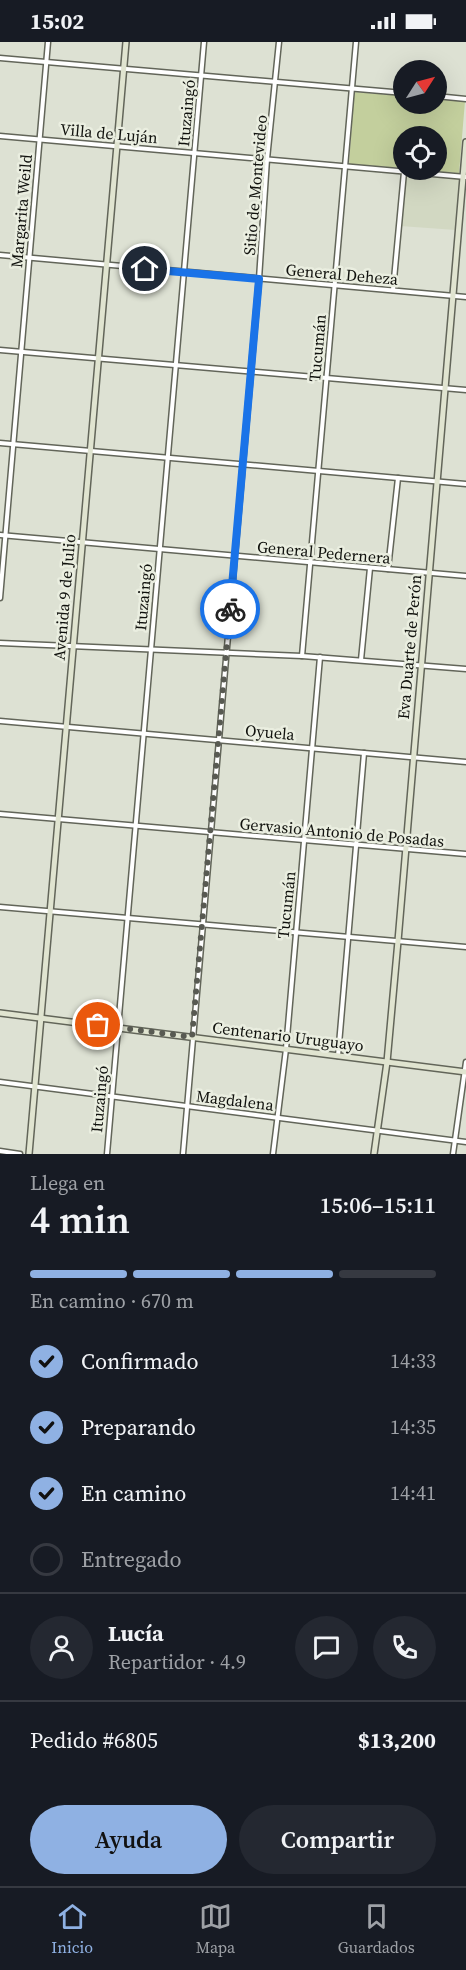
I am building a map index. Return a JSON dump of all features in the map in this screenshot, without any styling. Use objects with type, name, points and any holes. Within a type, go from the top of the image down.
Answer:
[{"type":"main road","name":"Avenida 9 de Julio","points":[[29,1154],[126,42]]},
{"type":"main road","name":"Eva Duarte de Perón","points":[[374,1154],[387,1062],[398,941],[465,177],[466,142]]},
{"type":"main road","name":"Centenario Uruguayo","points":[[0,1013],[466,1072]]},
{"type":"street","name":"Margarita Weild","points":[[0,598],[3,535],[14,444],[48,42]]},
{"type":"street","name":"Ituzaingó","points":[[106,1154],[204,42]]},
{"type":"street","name":"Sitio de Montevideo","points":[[183,1154],[259,279],[267,159],[279,42]]},
{"type":"street","name":"Tucumán","points":[[302,656],[356,42]]},
{"type":"street","points":[[0,58],[393,92]]},
{"type":"street","points":[[447,97],[466,99]]},
{"type":"street","name":"Villa de Luján","points":[[0,136],[393,171]]},
{"type":"street","name":"Villa de Luján","points":[[447,176],[465,177]]},
{"type":"street","points":[[393,290],[403,180]]},
{"type":"street","name":"General Deheza","points":[[0,255],[466,297]]},
{"type":"street","points":[[0,350],[466,390]]},
{"type":"street","points":[[0,443],[466,484]]},
{"type":"street","points":[[388,569],[398,478]]},
{"type":"street","name":"General Pedernera","points":[[3,535],[466,576]]},
{"type":"street","points":[[361,660],[370,568]]},
{"type":"street","points":[[0,643],[320,657],[466,669]]},
{"type":"street","name":"Tucumán","points":[[273,1154],[286,1049],[320,657]]},
{"type":"street","name":"Oyuela","points":[[0,721],[466,762]]},
{"type":"street","points":[[338,1056],[364,753]]},
{"type":"street","name":"Gervasio Antonio de Posadas","points":[[0,814],[466,854]]},
{"type":"street","points":[[0,907],[466,947]]},
{"type":"street","points":[[453,1154],[466,1062]]},
{"type":"street","name":"Magdalena","points":[[0,1082],[466,1142]]},
{"type":"street","points":[[0,1151],[20,1154]]},
{"type":"shaded area","points":[[460,178],[456,230],[400,226],[404,180]]},
{"type":"green space","points":[[354,92],[393,95],[393,114],[447,114],[447,100],[465,101],[459,173],[447,172],[447,126],[393,126],[393,167],[349,164]]},
{"type":"way so far","points":[[98,1025],[192,1037],[230,609]]},
{"type":"route","points":[[145,269],[259,279],[230,609]]}]
